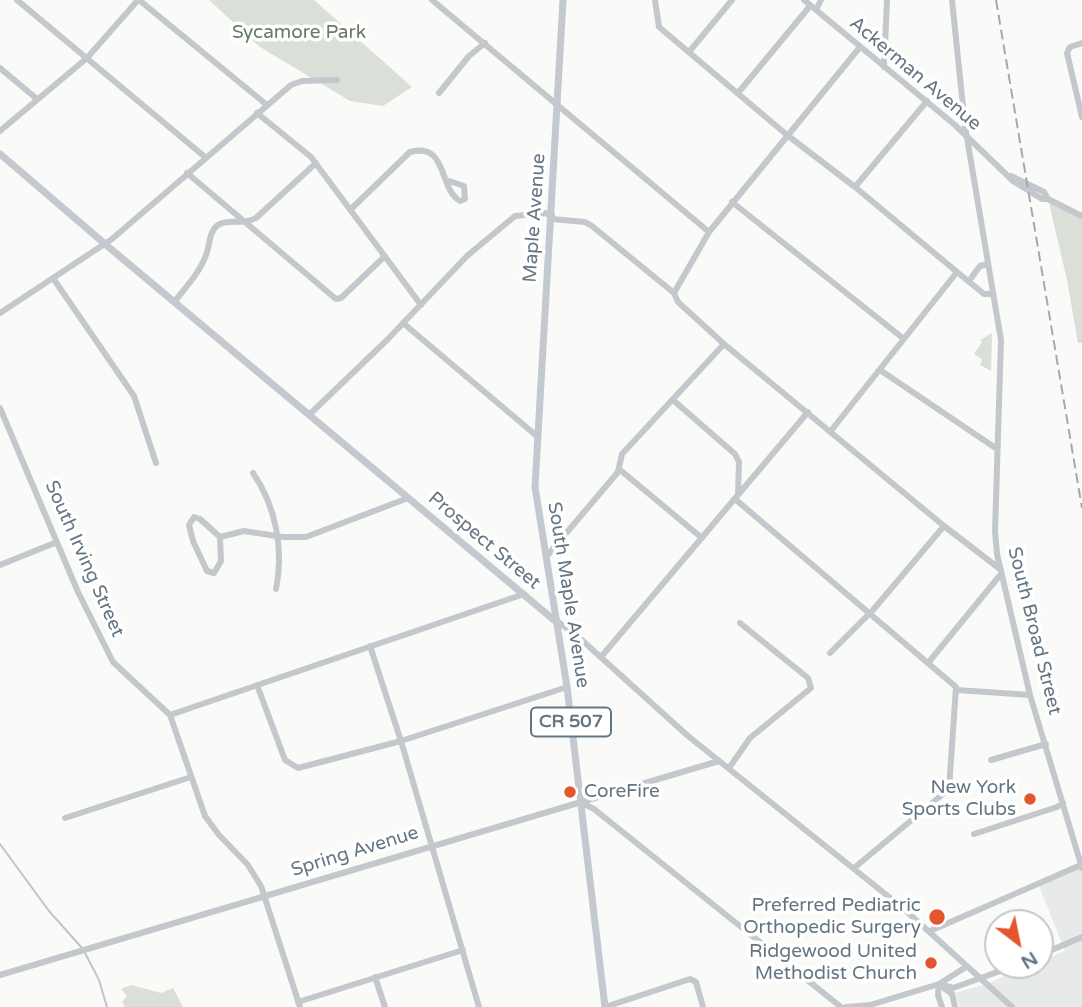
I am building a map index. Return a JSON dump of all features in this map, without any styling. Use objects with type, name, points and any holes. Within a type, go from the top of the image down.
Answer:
[{"type":"main road","name":"Maple Avenue","points":[[538,438],[563,0]]},
{"type":"main road","name":"Prospect Street","points":[[0,154],[555,620]]},
{"type":"main road","name":"South Maple Avenue","points":[[538,438],[535,487],[567,687],[605,1007]]},
{"type":"street","points":[[17,0],[205,157]]},
{"type":"street","points":[[0,131],[87,58],[138,0],[267,105]]},
{"type":"street","points":[[432,0],[709,232]]},
{"type":"street","points":[[655,0],[659,27],[786,135],[855,187],[957,272],[985,294],[993,294]]},
{"type":"street","points":[[689,52],[732,0]]},
{"type":"street","name":"Ackerman Avenue","points":[[804,0],[967,136],[988,159],[1022,188],[1082,216]]},
{"type":"street","points":[[738,93],[821,0]]},
{"type":"street","points":[[884,67],[887,0]]},
{"type":"street","name":"South Broad Street","points":[[952,0],[967,136],[1001,340],[995,531],[1001,572],[1030,695],[1082,866]]},
{"type":"street","points":[[439,93],[469,56],[485,43]]},
{"type":"street","points":[[1082,43],[1070,47],[1067,53],[1082,117]]},
{"type":"street","points":[[675,295],[709,232],[860,47]]},
{"type":"street","points":[[0,68],[37,99]]},
{"type":"street","points":[[0,313],[105,244],[296,82],[337,80]]},
{"type":"street","points":[[855,187],[927,102]]},
{"type":"street","points":[[257,113],[316,163],[421,305]]},
{"type":"street","points":[[351,209],[410,152],[421,150],[431,154],[439,163],[446,180]]},
{"type":"street","points":[[973,169],[976,163],[988,159]]},
{"type":"street","points":[[175,301],[204,262],[214,229],[227,222],[245,223],[256,218],[316,163]]},
{"type":"street","points":[[187,173],[336,299],[341,298],[385,256]]},
{"type":"street","points":[[732,202],[904,339]]},
{"type":"street","points":[[309,415],[467,256],[515,216],[544,213],[552,217],[585,222],[675,295],[724,344],[1001,572],[928,663]]},
{"type":"street","points":[[970,281],[980,267],[988,264]]},
{"type":"street","points":[[830,432],[957,272]]},
{"type":"street","points":[[53,278],[134,396],[156,463]]},
{"type":"street","points":[[403,323],[538,438]]},
{"type":"street","points":[[546,557],[620,469],[622,454],[724,344]]},
{"type":"street","points":[[880,370],[997,449]]},
{"type":"street","points":[[673,400],[735,454],[739,462],[737,497]]},
{"type":"street","name":"South Irving Street","points":[[0,408],[57,542],[113,662],[170,715],[205,816],[248,865],[265,895],[299,1004]]},
{"type":"street","points":[[600,657],[807,412]]},
{"type":"street","points":[[620,469],[702,538]]},
{"type":"street","points":[[253,473],[266,496],[279,537],[276,589]]},
{"type":"street","points":[[737,497],[957,690],[949,789],[853,869]]},
{"type":"street","points":[[219,537],[244,531],[279,537],[306,537],[408,498]]},
{"type":"street","points":[[194,517],[200,519],[219,537],[221,561],[217,571],[211,573],[207,571],[193,541],[190,521],[194,517]]},
{"type":"street","points":[[830,653],[869,613],[944,526]]},
{"type":"street","points":[[0,565],[57,542]]},
{"type":"street","points":[[170,715],[524,594]]},
{"type":"street","name":"Prospect Street","points":[[555,620],[719,761],[928,930],[1012,1007]]},
{"type":"street","points":[[729,768],[750,738],[809,691],[812,684],[740,623]]},
{"type":"street","points":[[370,646],[401,741],[479,1007]]},
{"type":"street","points":[[257,685],[283,756],[293,767],[303,768],[401,741],[567,687]]},
{"type":"street","points":[[957,690],[1030,695]]},
{"type":"street","points":[[991,760],[1046,744]]},
{"type":"street","name":"Spring Avenue","points":[[0,975],[719,761]]},
{"type":"street","points":[[65,818],[191,777]]},
{"type":"street","points":[[582,803],[610,822],[844,1007],[864,1006],[939,984],[966,967]]},
{"type":"street","points":[[974,834],[1063,803]]},
{"type":"street","points":[[928,930],[1082,866]]},
{"type":"street","points":[[1054,949],[1082,937]]},
{"type":"street","points":[[299,1004],[463,950]]},
{"type":"street","points":[[375,977],[385,1007]]},
{"type":"street","points":[[939,984],[953,988],[984,978]]},
{"type":"street","points":[[605,1007],[693,979],[704,1007]]},
{"type":"street","points":[[939,984],[938,995],[942,1007]]},
{"type":"street","points":[[939,984],[951,994],[955,1007]]},
{"type":"shaded area","points":[[1082,861],[1082,1007],[960,1007],[955,993],[998,979],[1054,979],[1054,955],[1065,951],[1054,924],[1054,909],[1048,909],[1037,881]]},
{"type":"green space","name":"Sycamore Park","points":[[209,0],[314,0],[412,87],[383,106],[350,101],[260,47]]},
{"type":"green space","points":[[1048,199],[1082,216],[1082,343],[1078,343]]},
{"type":"green space","points":[[992,333],[991,371],[980,365],[982,359],[974,354],[982,342],[980,340]]},
{"type":"green space","points":[[131,985],[161,993],[173,988],[183,1007],[125,1007],[122,1002],[127,996],[121,989]]},
{"type":"waterway","points":[[0,844],[49,911],[82,948]]},
{"type":"waterway","points":[[85,953],[99,980],[107,1007]]},
{"type":"railway","points":[[996,0],[1082,508]]},
{"type":"place","name":"CoreFire","points":[[570,792]]},
{"type":"place","name":"New York Sports Clubs","points":[[1030,799]]},
{"type":"place","name":"Preferred Pediatric Orthopedic Surgery","points":[[937,917]]},
{"type":"place","name":"Ridgewood United Methodist Church","points":[[931,963]]}]
